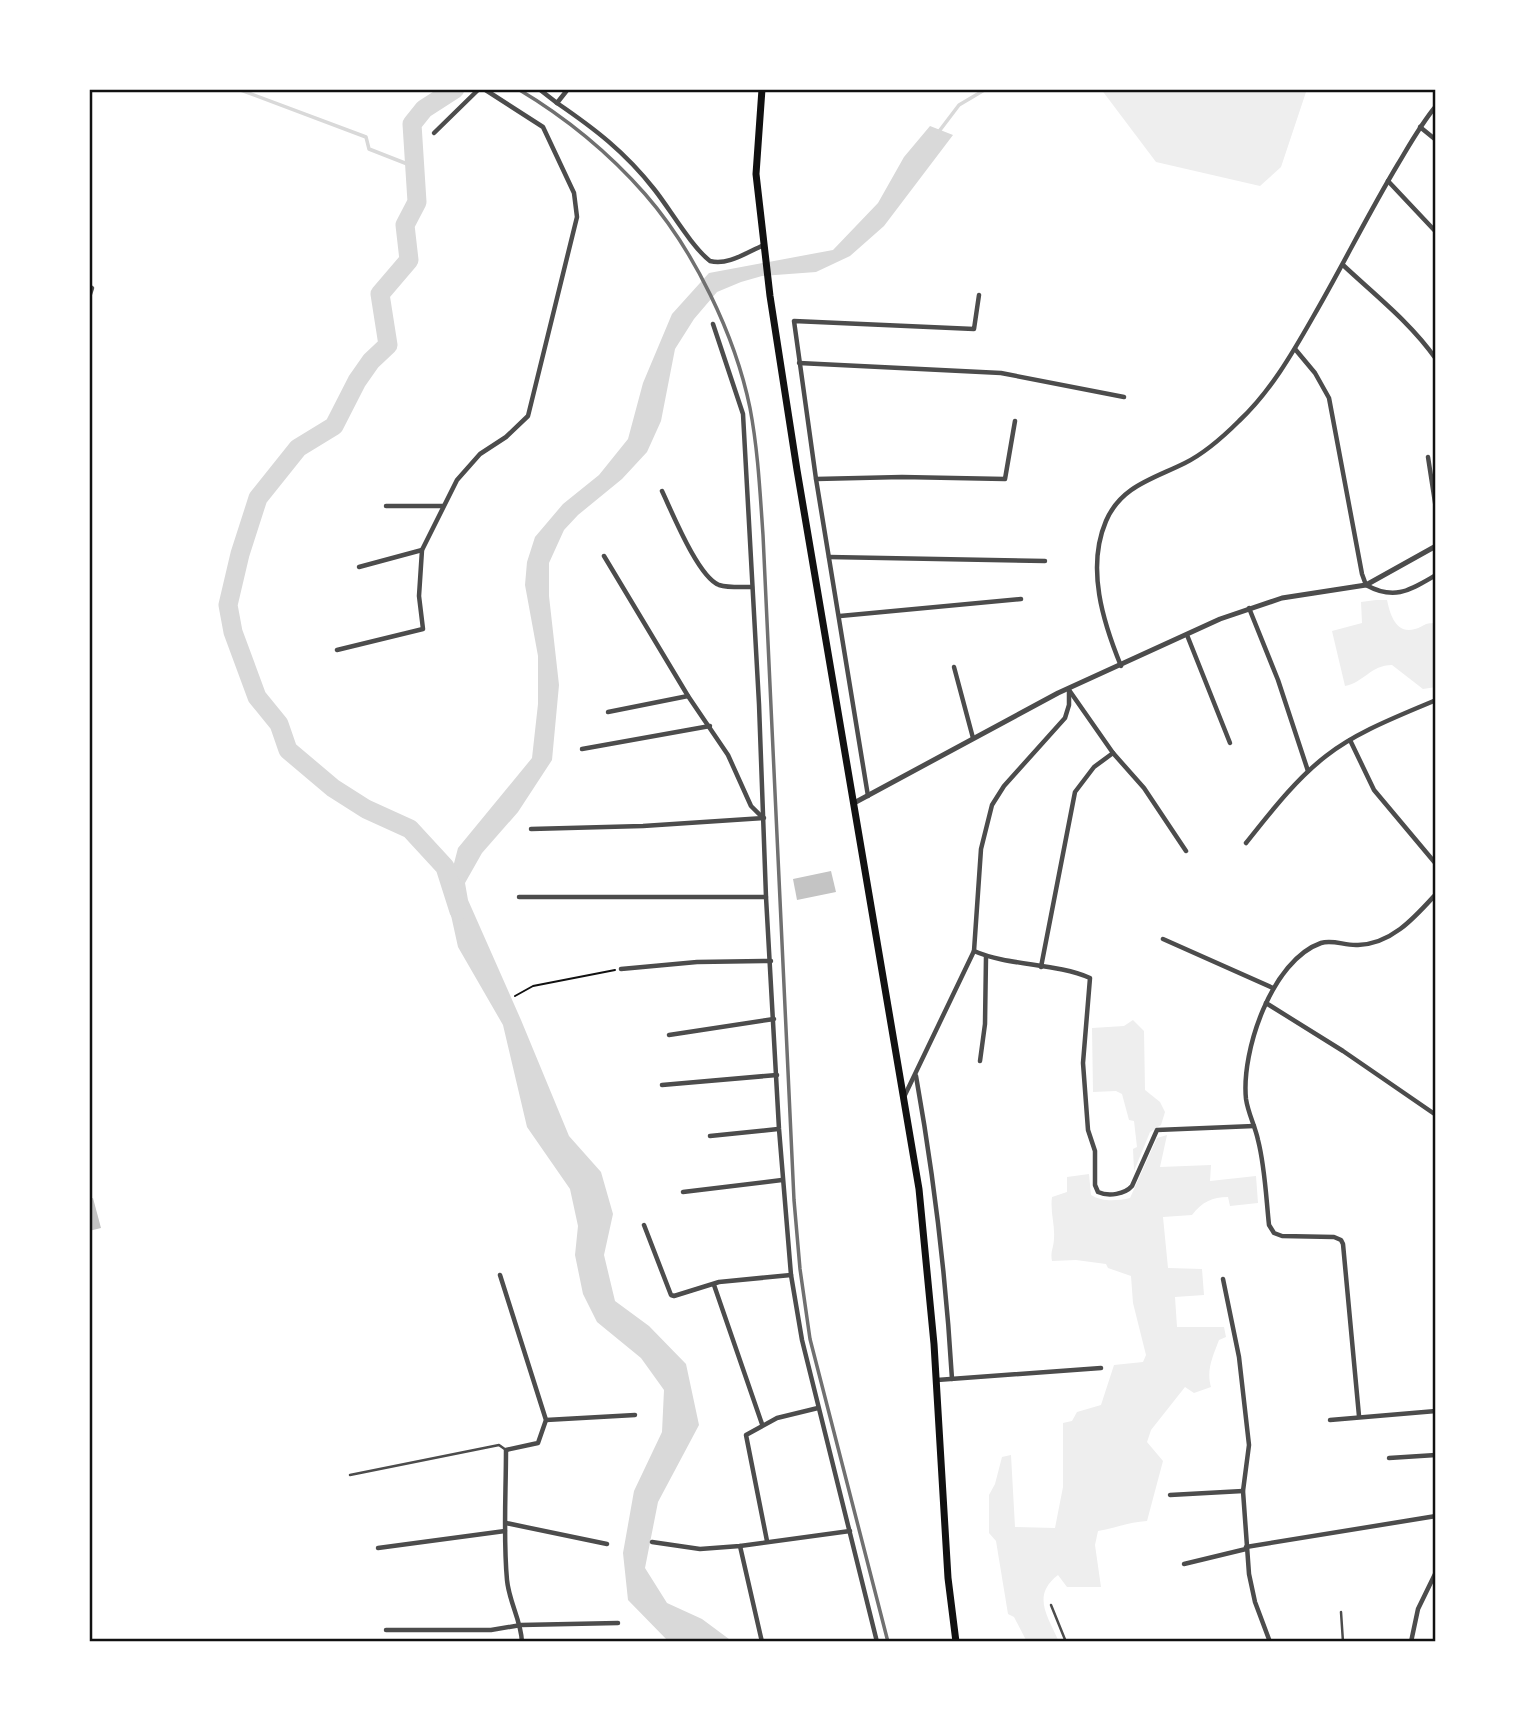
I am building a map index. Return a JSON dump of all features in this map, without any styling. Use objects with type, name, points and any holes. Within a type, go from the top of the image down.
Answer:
[{"type":"main road","points":[[762,89],[756,174],[770,296],[923,1217],[937,1380],[948,1578],[956,1642]]},
{"type":"street","points":[[337,650],[423,629],[419,596],[422,550],[457,480],[480,454],[506,437],[528,416],[578,217],[574,192],[543,127],[481,89],[434,133]]},
{"type":"street","points":[[539,89],[606,137],[621,151],[706,258],[717,263],[729,261],[764,247]]},
{"type":"street","points":[[557,103],[568,89]]},
{"type":"street","points":[[1121,666],[1102,607],[1097,574],[1097,552],[1111,511],[1134,487],[1193,458],[1240,421],[1281,371],[1388,181],[1420,127],[1436,106]]},
{"type":"street","points":[[1420,127],[1436,140]]},
{"type":"street","points":[[1388,181],[1436,232]]},
{"type":"street","points":[[1343,265],[1399,316],[1436,359]]},
{"type":"street","points":[[89,297],[91,287]]},
{"type":"street","points":[[868,796],[793,321],[974,329],[979,295]]},
{"type":"street","points":[[713,324],[743,414],[766,897],[782,1180],[791,1275],[802,1340],[877,1642]]},
{"type":"street","points":[[1295,349],[1315,373],[1329,398],[1366,585],[1382,593],[1394,594],[1411,589],[1436,575]]},
{"type":"street","points":[[799,363],[1001,373],[1124,397]]},
{"type":"street","points":[[816,479],[1005,479],[1015,421]]},
{"type":"street","points":[[1428,457],[1436,509]]},
{"type":"street","points":[[662,491],[685,541],[707,578],[720,585],[752,587]]},
{"type":"street","points":[[387,506],[443,506]]},
{"type":"street","points":[[854,803],[1069,689],[1249,608],[1299,595],[1366,585],[1436,546]]},
{"type":"street","points":[[359,567],[422,550]]},
{"type":"street","points":[[604,556],[688,696],[728,755],[751,806],[764,818]]},
{"type":"street","points":[[829,557],[1045,561]]},
{"type":"street","points":[[840,616],[1021,599]]},
{"type":"street","points":[[1249,608],[1278,680],[1308,771]]},
{"type":"street","points":[[1188,635],[1230,743]]},
{"type":"street","points":[[954,667],[973,738]]},
{"type":"street","points":[[1069,689],[1113,753],[1144,788],[1186,851]]},
{"type":"street","points":[[904,1097],[974,951],[981,849],[988,816],[1004,786],[1065,718],[1069,705],[1069,689]]},
{"type":"street","points":[[608,712],[688,696]]},
{"type":"street","points":[[1246,843],[1308,771],[1350,740],[1436,700]]},
{"type":"street","points":[[582,749],[710,726]]},
{"type":"street","points":[[1350,740],[1374,790],[1436,864]]},
{"type":"street","points":[[1041,967],[1074,792],[1094,767],[1113,753]]},
{"type":"street","points":[[531,828],[643,826],[764,818]]},
{"type":"street","points":[[1359,1416],[1343,1244],[1334,1237],[1282,1236],[1274,1233],[1269,1225],[1258,1138],[1246,1101],[1246,1074],[1251,1046],[1273,988],[1302,954],[1317,944],[1326,942],[1361,945],[1386,937],[1405,927],[1436,894]]},
{"type":"street","points":[[519,897],[766,897]]},
{"type":"street","points":[[1163,939],[1273,988]]},
{"type":"street","points":[[974,951],[986,957],[1022,961],[1090,978],[1083,1063],[1088,1130],[1095,1151],[1095,1185],[1098,1192],[1104,1195],[1126,1192],[1132,1186],[1157,1130],[1254,1126]]},
{"type":"street","points":[[980,1061],[985,1024],[986,957]]},
{"type":"street","points":[[621,969],[697,962],[771,961]]},
{"type":"street","points":[[1266,1003],[1343,1051],[1436,1115]]},
{"type":"street","points":[[669,1035],[774,1019]]},
{"type":"street","points":[[662,1085],[777,1075]]},
{"type":"street","points":[[916,1075],[933,1174],[947,1293],[952,1379]]},
{"type":"street","points":[[710,1136],[779,1129]]},
{"type":"street","points":[[683,1192],[782,1180]]},
{"type":"street","points":[[644,1225],[671,1295],[719,1282],[791,1275]]},
{"type":"street","points":[[500,1275],[545,1420],[538,1443],[506,1450],[507,1582],[513,1610],[521,1625],[522,1642]]},
{"type":"street","points":[[1223,1279],[1239,1357],[1249,1445],[1243,1491],[1246,1548],[1255,1602],[1270,1642]]},
{"type":"street","points":[[714,1285],[762,1424]]},
{"type":"street","points":[[937,1380],[1101,1368]]},
{"type":"street","points":[[767,1541],[746,1435],[762,1424],[778,1418],[818,1408]]},
{"type":"street","points":[[1330,1420],[1435,1411]]},
{"type":"street","points":[[545,1420],[635,1415]]},
{"type":"street","points":[[1389,1458],[1436,1455]]},
{"type":"street","points":[[1170,1495],[1243,1491]]},
{"type":"street","points":[[1184,1564],[1246,1548],[1436,1516]]},
{"type":"street","points":[[506,1523],[607,1545]]},
{"type":"street","points":[[378,1548],[505,1531]]},
{"type":"street","points":[[652,1542],[700,1549],[850,1531]]},
{"type":"street","points":[[740,1546],[762,1642]]},
{"type":"street","points":[[1411,1642],[1418,1609],[1436,1572]]},
{"type":"street","points":[[386,1630],[491,1630],[521,1625],[618,1623]]},
{"type":"lane","points":[[350,1475],[499,1445],[506,1450]]},
{"type":"lane","points":[[1051,1605],[1066,1642]]},
{"type":"lane","points":[[1341,1612],[1343,1642]]},
{"type":"path","points":[[515,996],[533,986],[621,969]]},
{"type":"shaded area","points":[[1101,89],[1307,89],[1281,167],[1260,186],[1156,162]]},
{"type":"shaded area","points":[[930,126],[953,135],[884,226],[850,256],[816,272],[762,276],[717,292],[694,319],[675,349],[661,421],[647,452],[622,479],[564,530],[549,563],[549,596],[559,685],[552,760],[518,812],[482,853],[465,883],[468,900],[569,1136],[601,1172],[613,1214],[604,1255],[615,1301],[649,1326],[686,1364],[699,1425],[658,1502],[645,1568],[667,1603],[702,1619],[733,1642],[669,1642],[628,1600],[623,1553],[634,1491],[662,1432],[664,1390],[641,1358],[597,1322],[583,1294],[575,1255],[578,1226],[570,1189],[527,1127],[503,1025],[458,947],[445,888],[456,885],[451,875],[458,848],[532,758],[538,704],[538,656],[525,585],[527,562],[535,537],[563,504],[599,475],[628,439],[643,383],[672,314],[709,273],[833,250],[878,203],[904,157]]},
{"type":"shaded area","points":[[1387,600],[1392,617],[1403,629],[1415,629],[1436,623],[1436,687],[1423,689],[1392,665],[1378,668],[1345,686],[1332,631],[1362,623],[1361,602]]},
{"type":"shaded area","points":[[1133,1020],[1144,1031],[1145,1090],[1160,1102],[1165,1112],[1161,1125],[1150,1132],[1134,1171],[1133,1149],[1137,1147],[1134,1121],[1129,1120],[1122,1094],[1116,1091],[1093,1092],[1092,1028],[1124,1026]]},
{"type":"shaded area","points":[[1167,1135],[1160,1167],[1211,1165],[1210,1181],[1256,1176],[1258,1203],[1230,1206],[1228,1197],[1217,1198],[1208,1201],[1192,1215],[1163,1217],[1168,1268],[1202,1269],[1204,1295],[1175,1297],[1177,1327],[1224,1327],[1226,1337],[1219,1340],[1213,1357],[1209,1375],[1211,1387],[1194,1393],[1185,1387],[1151,1430],[1147,1442],[1163,1461],[1147,1521],[1098,1531],[1095,1545],[1101,1587],[1067,1587],[1058,1575],[1045,1591],[1044,1607],[1059,1642],[1027,1642],[1014,1617],[1008,1614],[996,1541],[989,1533],[989,1495],[995,1484],[1002,1457],[1011,1455],[1015,1527],[1055,1528],[1063,1487],[1063,1423],[1072,1421],[1077,1412],[1101,1405],[1114,1365],[1143,1362],[1146,1355],[1133,1303],[1131,1276],[1108,1268],[1106,1264],[1076,1260],[1052,1261],[1052,1197],[1067,1192],[1067,1177],[1089,1174],[1091,1195],[1110,1200],[1130,1198],[1157,1138]]},
{"type":"building","points":[[831,871],[836,892],[797,900],[793,879]]},
{"type":"building","points":[[93,1198],[101,1228],[89,1231],[89,1199]]},
{"type":"waterway","points":[[238,89],[366,137],[369,149],[415,167]]},
{"type":"waterway","points":[[455,89],[424,109],[412,124],[417,202],[405,225],[409,260],[380,294],[388,345],[371,361],[357,381],[334,426],[298,448],[258,498],[240,554],[228,605],[233,632],[257,697],[279,724],[288,750],[333,788],[366,809],[410,829],[445,867],[459,911]]},
{"type":"waterway","points":[[937,134],[959,105],[986,89]]},
{"type":"railway","points":[[518,89],[553,111],[601,150],[663,216],[696,267],[723,323],[750,408],[757,455],[763,535],[794,1200],[800,1269],[810,1339],[888,1642]]}]
